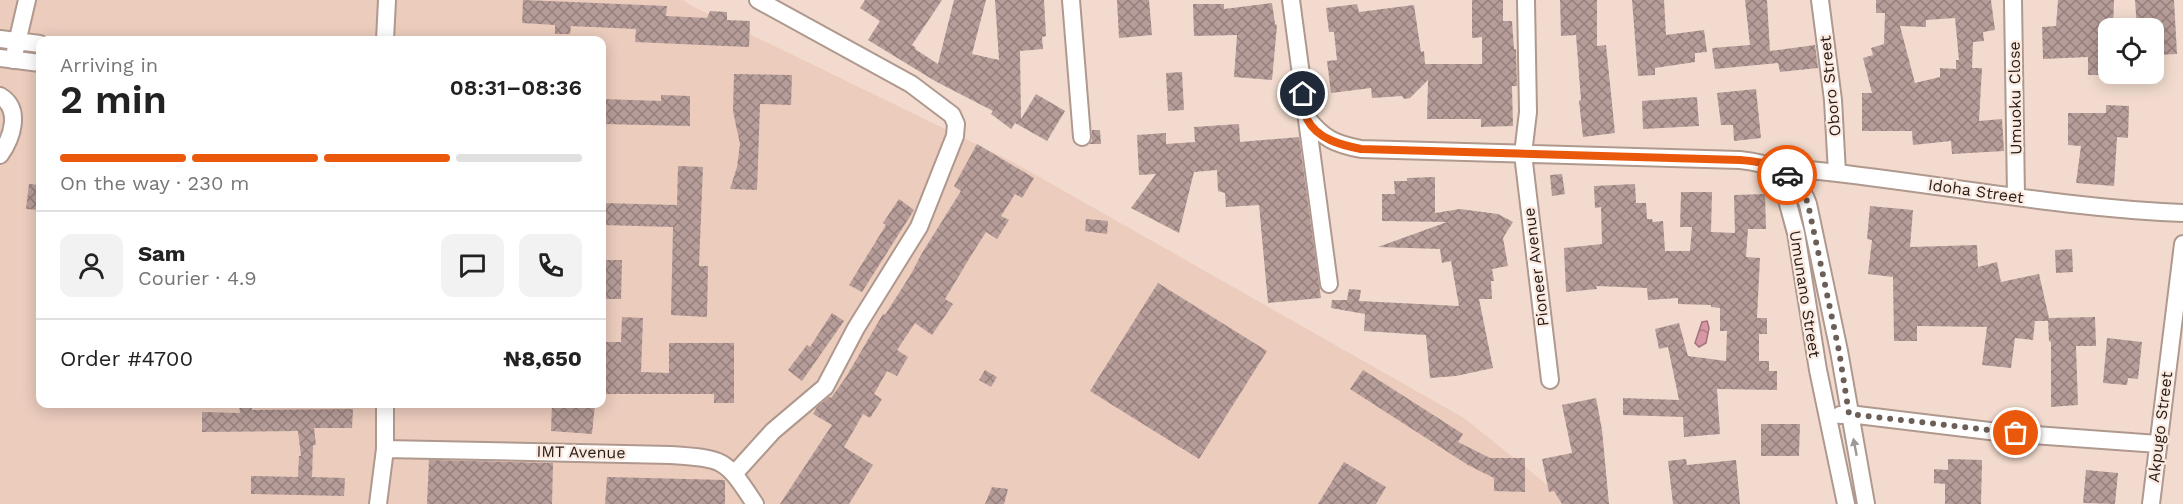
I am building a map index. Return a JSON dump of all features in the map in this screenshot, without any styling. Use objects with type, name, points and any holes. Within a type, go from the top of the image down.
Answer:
[{"type":"street","points":[[27,0],[18,41],[7,59],[36,63]]},
{"type":"street","points":[[385,36],[387,0]]},
{"type":"street","points":[[735,473],[773,431],[825,387],[856,328],[919,227],[955,136],[956,124],[952,114],[911,84],[758,0]]},
{"type":"street","points":[[1071,0],[1082,136]]},
{"type":"street","points":[[1290,0],[1329,284]]},
{"type":"street","name":"Pioneer Avenue","points":[[1526,0],[1528,112],[1523,154],[1550,380]]},
{"type":"street","name":"Oboro Street","points":[[1820,0],[1833,100],[1837,173]]},
{"type":"street","name":"Umuoku Close","points":[[2013,0],[2016,196]]},
{"type":"street","points":[[0,39],[36,43]]},
{"type":"street","points":[[0,96],[9,103],[14,121],[7,143],[0,155]]},
{"type":"street","name":"Idoha Street","points":[[1307,118],[1327,138],[1338,145],[1361,149],[1740,160],[1773,169],[1837,173],[2016,196],[2183,213]]},
{"type":"street","name":"Umunano Street","points":[[1773,169],[1800,189],[1808,204],[1839,351],[1866,504]]},
{"type":"street","name":"Umunano Street","points":[[1773,169],[1796,233],[1818,369],[1846,504]]},
{"type":"street","name":"Akpugo Street","points":[[2151,504],[2183,244]]},
{"type":"street","points":[[378,504],[385,449],[385,408]]},
{"type":"street","points":[[1829,416],[1849,414],[2006,433],[2158,444]]},
{"type":"street","name":"IMT Avenue","points":[[385,449],[682,455],[721,462],[735,473],[755,504]]},
{"type":"shaded area","points":[[0,0],[683,0],[1013,162],[1464,418],[1571,504],[0,504]]},
{"type":"water","points":[[1707,321],[1709,328],[1706,343],[1699,347],[1695,343],[1702,322]]},
{"type":"building","points":[[523,0],[667,6],[666,16],[707,18],[710,11],[727,12],[727,20],[750,21],[749,47],[635,42],[636,29],[571,26],[570,34],[555,34],[555,25],[522,23]]},
{"type":"building","points":[[865,0],[942,0],[912,45],[938,64],[954,0],[986,0],[972,54],[999,60],[995,0],[1044,0],[1046,36],[1042,37],[1043,49],[1020,51],[1021,119],[1036,94],[1065,111],[1047,141],[1015,123],[1011,129],[991,114],[993,111],[935,81],[868,40],[880,21],[860,8]]},
{"type":"building","points":[[1117,0],[1149,0],[1152,35],[1119,38]]},
{"type":"building","points":[[1472,0],[1503,0],[1503,21],[1512,21],[1514,49],[1516,49],[1517,86],[1512,86],[1513,126],[1481,127],[1481,119],[1427,119],[1428,80],[1410,98],[1404,99],[1402,96],[1372,98],[1371,88],[1331,93],[1327,61],[1337,60],[1334,32],[1329,32],[1326,8],[1357,4],[1359,12],[1414,5],[1425,64],[1482,64],[1482,37],[1472,38]]},
{"type":"building","points":[[1560,0],[1597,0],[1597,46],[1606,45],[1615,133],[1583,137],[1576,35],[1561,36]]},
{"type":"building","points":[[1632,0],[1664,0],[1666,35],[1704,30],[1707,52],[1695,53],[1695,62],[1655,68],[1655,75],[1638,76]]},
{"type":"building","points":[[1745,0],[1767,0],[1770,51],[1815,45],[1818,68],[1780,72],[1778,63],[1715,69],[1712,48],[1750,45]]},
{"type":"building","points":[[1876,0],[1991,0],[1995,30],[1983,32],[1984,41],[1973,42],[1972,68],[1982,68],[1979,121],[2002,119],[2004,151],[1952,154],[1951,141],[1913,145],[1912,131],[1862,131],[1862,93],[1872,93],[1863,58],[1873,55],[1871,48],[1884,44],[1885,13],[1876,13]],"holes":[[[1955,18],[1959,60],[1956,60],[1956,69],[1940,68],[1940,77],[1915,83],[1900,26],[1926,27],[1926,20]]]},
{"type":"building","points":[[2058,0],[2114,0],[2113,18],[2098,18],[2098,75],[2088,75],[2088,57],[2043,59],[2042,27],[2056,26]]},
{"type":"building","points":[[2135,0],[2174,0],[2177,54],[2164,55],[2164,18],[2136,18]]},
{"type":"building","points":[[1272,3],[1277,25],[1272,80],[1234,77],[1237,35],[1194,36],[1193,4],[1224,4],[1224,9]]},
{"type":"building","points":[[1182,72],[1184,110],[1168,111],[1166,73]]},
{"type":"building","points":[[734,74],[792,75],[791,105],[760,104],[757,190],[730,189],[737,167],[740,144],[733,111]]},
{"type":"building","points":[[1756,89],[1761,138],[1734,141],[1733,125],[1721,125],[1717,93]]},
{"type":"building","points":[[661,95],[690,96],[690,126],[606,124],[606,99],[661,101]]},
{"type":"building","points":[[1697,97],[1699,126],[1643,129],[1642,101]]},
{"type":"building","points":[[2106,105],[2129,106],[2128,138],[2117,137],[2114,186],[2076,183],[2081,146],[2068,145],[2068,113],[2106,113]]},
{"type":"building","points":[[1239,124],[1240,142],[1299,137],[1321,298],[1268,303],[1259,205],[1226,207],[1225,193],[1218,191],[1217,170],[1194,172],[1179,233],[1131,208],[1156,174],[1139,175],[1137,135],[1166,133],[1166,144],[1195,142],[1194,127]]},
{"type":"building","points":[[1092,130],[1100,130],[1101,144],[1089,144],[1092,141]]},
{"type":"building","points":[[977,144],[1034,178],[1022,198],[1015,194],[1001,216],[1009,220],[997,239],[986,232],[945,299],[953,304],[932,335],[915,323],[897,350],[908,357],[897,376],[887,371],[874,394],[882,399],[870,418],[863,414],[844,447],[873,465],[849,504],[780,504],[832,425],[813,414],[817,407],[829,397],[831,398],[846,377],[883,314],[885,315],[911,274],[961,191],[954,186]]},
{"type":"building","points":[[678,166],[703,167],[699,266],[708,266],[707,317],[671,315],[673,227],[606,225],[606,203],[677,205]]},
{"type":"building","points":[[1562,174],[1565,194],[1552,196],[1550,175]]},
{"type":"building","points":[[1435,177],[1435,213],[1460,209],[1498,214],[1513,222],[1503,238],[1508,266],[1492,269],[1494,281],[1491,281],[1492,299],[1479,299],[1493,368],[1456,376],[1430,378],[1426,335],[1364,331],[1365,314],[1331,308],[1332,300],[1347,300],[1349,289],[1361,290],[1359,301],[1459,306],[1451,261],[1442,263],[1440,249],[1378,247],[1447,222],[1382,221],[1382,194],[1395,194],[1394,181]]},
{"type":"building","points":[[29,184],[36,185],[36,210],[26,209]]},
{"type":"building","points":[[1635,184],[1636,203],[1646,203],[1647,219],[1652,219],[1653,222],[1663,221],[1665,251],[1690,251],[1692,227],[1680,227],[1681,192],[1712,192],[1711,232],[1735,233],[1734,195],[1765,194],[1766,229],[1748,229],[1746,257],[1760,258],[1757,318],[1767,318],[1767,334],[1759,334],[1759,361],[1769,361],[1769,371],[1777,371],[1777,390],[1717,389],[1720,434],[1684,437],[1683,417],[1623,415],[1623,398],[1679,400],[1668,347],[1659,349],[1655,329],[1679,323],[1688,356],[1726,361],[1727,331],[1720,331],[1720,308],[1711,307],[1711,305],[1678,304],[1678,298],[1648,300],[1647,288],[1596,286],[1597,289],[1566,292],[1564,248],[1602,244],[1601,207],[1595,208],[1594,186]]},
{"type":"building","points":[[899,199],[914,210],[862,292],[849,285],[886,225],[883,223]]},
{"type":"building","points":[[1870,206],[1913,210],[1910,247],[1977,245],[1978,267],[1997,262],[2001,282],[2039,274],[2049,318],[2095,317],[2096,346],[2076,346],[2078,405],[2051,407],[2051,342],[2049,341],[2048,321],[2035,321],[2033,340],[2015,338],[2011,368],[1982,365],[1987,327],[1917,326],[1917,341],[1894,341],[1893,277],[1868,274],[1872,240],[1867,239]]},
{"type":"building","points":[[1086,219],[1108,221],[1107,234],[1085,231]]},
{"type":"building","points":[[2072,249],[2073,272],[2056,273],[2055,250]]},
{"type":"building","points":[[606,260],[622,260],[621,299],[606,299]]},
{"type":"building","points":[[1158,283],[1267,351],[1199,459],[1090,391]]},
{"type":"building","points":[[832,313],[844,321],[802,381],[788,370],[807,345],[810,347]]},
{"type":"building","points":[[622,317],[643,318],[641,372],[669,373],[669,343],[734,343],[734,403],[714,403],[714,394],[606,394],[606,342],[621,342]]},
{"type":"building","points":[[2107,338],[2142,342],[2138,379],[2128,378],[2127,385],[2103,383]]},
{"type":"building","points":[[985,370],[997,377],[991,387],[979,380]]},
{"type":"building","points":[[1363,370],[1463,434],[1458,442],[1490,458],[1525,458],[1525,492],[1494,491],[1494,478],[1468,465],[1350,389]]},
{"type":"building","points":[[1596,398],[1602,430],[1609,504],[1562,504],[1554,491],[1549,492],[1542,459],[1572,453],[1562,405]]},
{"type":"building","points":[[239,408],[252,408],[252,410],[353,409],[352,428],[314,428],[316,445],[313,445],[312,477],[345,478],[344,496],[251,494],[251,476],[298,477],[299,456],[301,456],[298,431],[202,432],[202,412],[240,413]]},
{"type":"building","points":[[552,408],[595,408],[592,434],[551,431]]},
{"type":"building","points":[[1761,424],[1800,424],[1799,456],[1761,456]]},
{"type":"building","points":[[1686,459],[1687,465],[1736,460],[1740,504],[1673,504],[1668,461]]},
{"type":"building","points":[[1948,459],[1982,460],[1981,504],[1945,504],[1945,484],[1934,483],[1934,469],[1948,470]]},
{"type":"building","points":[[429,460],[553,463],[552,504],[427,504]]},
{"type":"building","points":[[1344,462],[1386,487],[1376,504],[1318,504]]},
{"type":"building","points":[[2086,470],[2118,473],[2115,504],[2083,503]]},
{"type":"building","points":[[607,477],[725,480],[725,504],[605,504]]},
{"type":"building","points":[[992,487],[1008,489],[1004,504],[985,504]]},
{"type":"way so far","points":[[1787,175],[1805,196],[1808,204],[1839,351],[1849,414],[2016,433]]},
{"type":"route","points":[[1303,94],[1307,118],[1316,129],[1338,145],[1361,149],[1740,160],[1781,169],[1787,175]]}]
